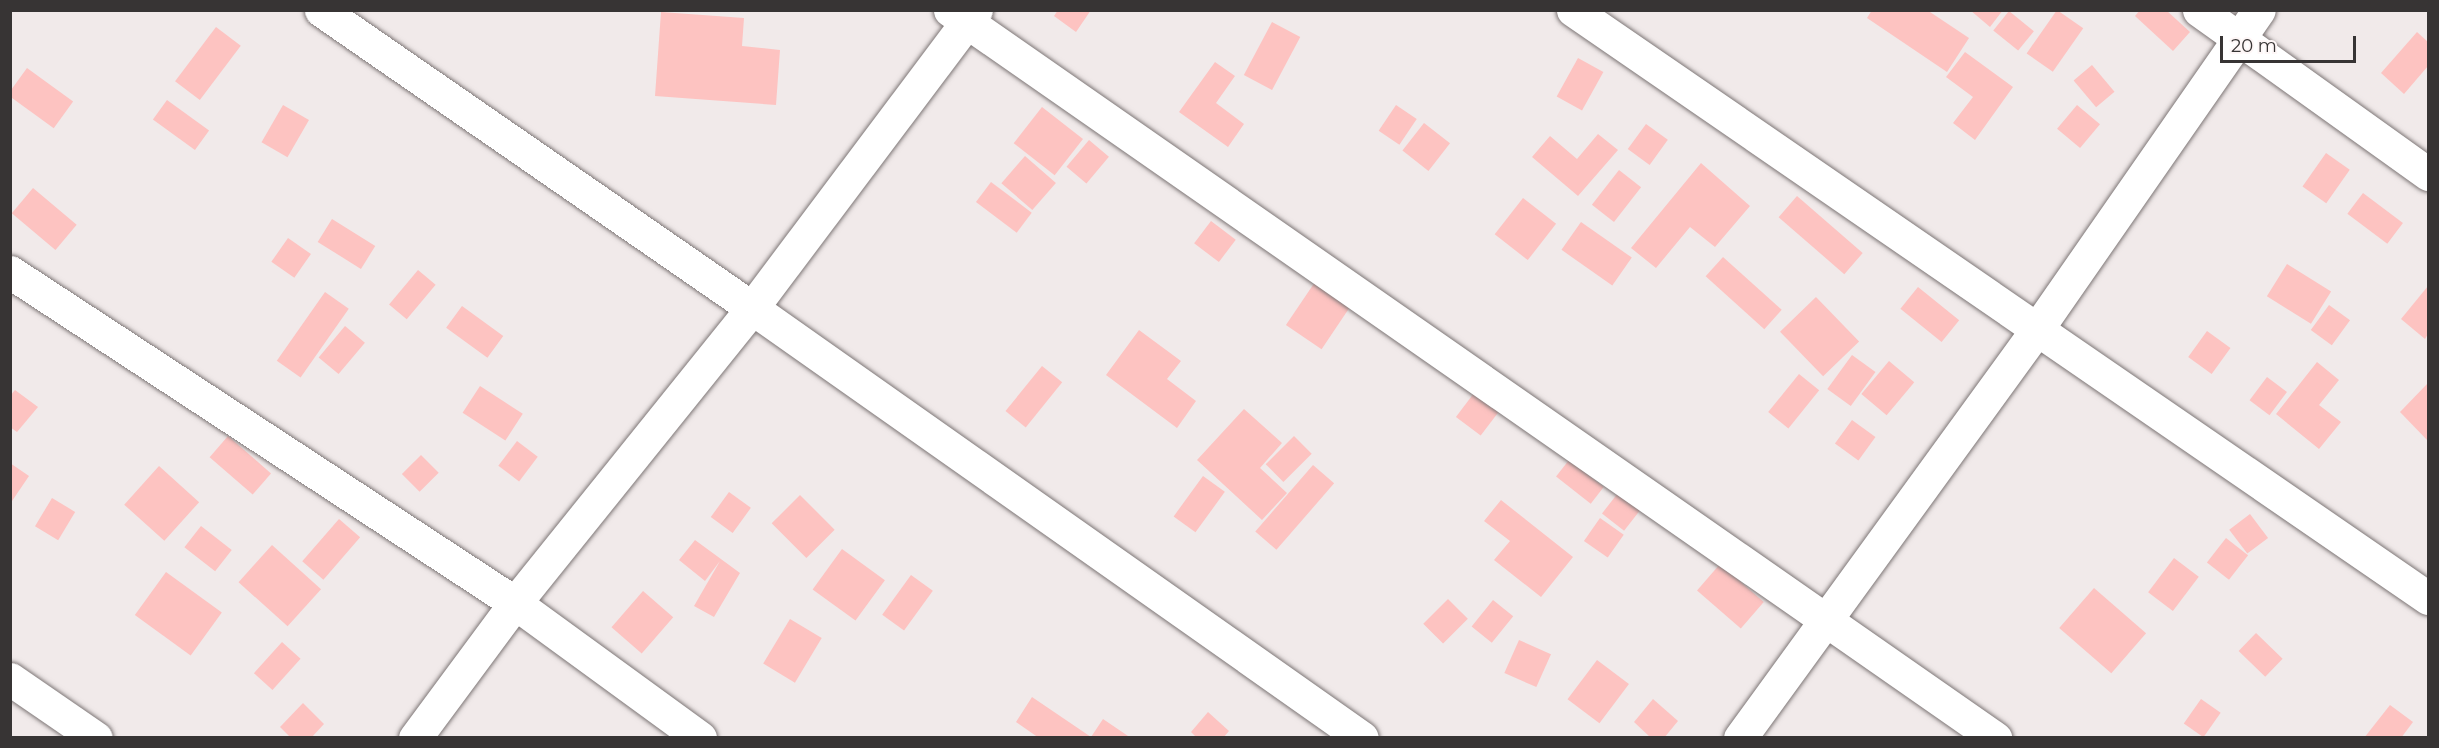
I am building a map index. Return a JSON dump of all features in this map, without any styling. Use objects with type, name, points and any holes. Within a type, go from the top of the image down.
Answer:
[{"type":"street","points":[[321,10],[752,308],[1362,738]]},
{"type":"street","points":[[1573,10],[2035,332],[2428,598]]},
{"type":"street","points":[[2199,10],[2428,174]]},
{"type":"street","points":[[1740,738],[2035,332],[2259,10]]},
{"type":"street","points":[[415,738],[515,603],[752,308],[964,15],[1995,738]]},
{"type":"street","points":[[10,272],[515,603],[700,738]]},
{"type":"street","points":[[10,679],[96,738]]},
{"type":"building","points":[[1058,10],[1091,10],[1076,32],[1054,16]]},
{"type":"building","points":[[1872,10],[1927,10],[1969,38],[1947,72],[1867,18]]},
{"type":"building","points":[[1970,10],[2003,10],[1990,27]]},
{"type":"building","points":[[2057,10],[2083,28],[2053,72],[2027,53]]},
{"type":"building","points":[[2140,10],[2166,10],[2190,32],[2173,51],[2135,16]]},
{"type":"building","points":[[2009,11],[2034,31],[2018,51],[1993,30]]},
{"type":"building","points":[[661,12],[744,18],[742,46],[780,50],[776,105],[655,96]]},
{"type":"building","points":[[1272,22],[1300,37],[1272,90],[1244,75]]},
{"type":"building","points":[[216,27],[241,46],[200,100],[175,81]]},
{"type":"building","points":[[2417,32],[2428,42],[2428,66],[2404,94],[2381,73]]},
{"type":"building","points":[[1965,52],[2013,87],[1975,140],[1953,123],[1973,97],[1946,77]]},
{"type":"building","points":[[1578,58],[1603,72],[1582,111],[1557,96]]},
{"type":"building","points":[[1215,62],[1235,76],[1216,103],[1244,124],[1228,147],[1179,112]]},
{"type":"building","points":[[2092,65],[2114,92],[2096,107],[2074,80]]},
{"type":"building","points":[[27,68],[73,102],[54,128],[10,96],[10,91]]},
{"type":"building","points":[[167,100],[209,131],[195,150],[153,119]]},
{"type":"building","points":[[283,105],[309,120],[287,157],[262,142]]},
{"type":"building","points":[[1396,105],[1417,119],[1399,145],[1379,131]]},
{"type":"building","points":[[2077,105],[2100,124],[2080,148],[2057,129]]},
{"type":"building","points":[[1042,107],[1083,139],[1055,175],[1014,143]]},
{"type":"building","points":[[1424,123],[1450,143],[1428,171],[1402,151]]},
{"type":"building","points":[[1646,124],[1668,140],[1650,165],[1628,149]]},
{"type":"building","points":[[1598,134],[1618,150],[1578,196],[1532,157],[1550,136],[1577,159]]},
{"type":"building","points":[[1089,140],[1109,157],[1086,184],[1067,167]]},
{"type":"building","points":[[2326,153],[2350,170],[2326,203],[2302,187]]},
{"type":"building","points":[[1025,156],[1056,183],[1032,210],[1001,183]]},
{"type":"building","points":[[1701,163],[1750,206],[1715,247],[1690,227],[1656,268],[1631,248]]},
{"type":"building","points":[[1619,170],[1641,187],[1614,222],[1592,205]]},
{"type":"building","points":[[991,182],[1032,213],[1017,233],[976,202]]},
{"type":"building","points":[[33,188],[77,225],[55,250],[12,213]]},
{"type":"building","points":[[2363,193],[2403,223],[2387,244],[2347,214]]},
{"type":"building","points":[[1797,196],[1863,253],[1844,274],[1779,217]]},
{"type":"building","points":[[1523,198],[1556,224],[1528,260],[1495,234]]},
{"type":"building","points":[[332,219],[375,246],[361,269],[318,242]]},
{"type":"building","points":[[1211,221],[1236,240],[1219,262],[1194,243]]},
{"type":"building","points":[[1581,222],[1632,258],[1612,285],[1561,250]]},
{"type":"building","points":[[288,238],[311,254],[294,278],[271,262]]},
{"type":"building","points":[[1723,257],[1782,310],[1764,329],[1706,276]]},
{"type":"building","points":[[2287,264],[2331,292],[2311,324],[2267,296]]},
{"type":"building","points":[[418,270],[436,285],[407,319],[389,304]]},
{"type":"building","points":[[1315,282],[1351,306],[1322,349],[1286,325]]},
{"type":"building","points":[[2428,286],[2428,334],[2425,339],[2401,319]]},
{"type":"building","points":[[1918,287],[1959,320],[1942,342],[1900,309]]},
{"type":"building","points":[[325,292],[349,309],[301,377],[277,361]]},
{"type":"building","points":[[1816,297],[1859,342],[1823,376],[1780,332]]},
{"type":"building","points":[[2329,305],[2350,320],[2332,345],[2311,330]]},
{"type":"building","points":[[462,306],[503,336],[487,358],[446,328]]},
{"type":"building","points":[[345,326],[365,343],[339,374],[319,357]]},
{"type":"building","points":[[1139,330],[1181,361],[1167,379],[1196,401],[1177,428],[1106,375]]},
{"type":"building","points":[[2207,331],[2230,348],[2212,374],[2188,357]]},
{"type":"building","points":[[1852,355],[1875,372],[1851,406],[1827,389]]},
{"type":"building","points":[[1889,361],[1914,382],[1887,415],[1861,394]]},
{"type":"building","points":[[2317,362],[2339,380],[2319,405],[2341,422],[2319,449],[2276,414]]},
{"type":"building","points":[[1042,366],[1062,382],[1026,427],[1005,411]]},
{"type":"building","points":[[1799,374],[1819,390],[1788,428],[1768,412]]},
{"type":"building","points":[[2267,377],[2287,392],[2270,415],[2250,400]]},
{"type":"building","points":[[2428,383],[2428,441],[2400,412]]},
{"type":"building","points":[[480,386],[523,414],[505,441],[463,413]]},
{"type":"building","points":[[15,390],[38,407],[17,432],[10,427],[10,396]]},
{"type":"building","points":[[1474,393],[1499,412],[1481,436],[1456,417]]},
{"type":"building","points":[[1244,409],[1282,443],[1260,468],[1287,493],[1262,520],[1197,460]]},
{"type":"building","points":[[1852,420],[1875,437],[1858,461],[1835,443]]},
{"type":"building","points":[[228,436],[271,473],[253,495],[210,457]]},
{"type":"building","points":[[1294,436],[1312,454],[1283,482],[1266,464]]},
{"type":"building","points":[[517,441],[538,457],[519,481],[498,466]]},
{"type":"building","points":[[421,455],[439,473],[420,492],[402,474]]},
{"type":"building","points":[[1569,460],[1604,487],[1591,504],[1556,477]]},
{"type":"building","points":[[10,463],[29,476],[10,504]]},
{"type":"building","points":[[1313,465],[1334,483],[1276,550],[1255,531]]},
{"type":"building","points":[[159,466],[199,502],[164,541],[124,505]]},
{"type":"building","points":[[1203,476],[1225,492],[1195,532],[1174,516]]},
{"type":"building","points":[[729,492],[751,508],[733,533],[711,517]]},
{"type":"building","points":[[1618,493],[1640,510],[1624,531],[1602,513]]},
{"type":"building","points":[[800,495],[835,530],[806,558],[772,523]]},
{"type":"building","points":[[52,498],[75,512],[58,540],[35,526]]},
{"type":"building","points":[[1501,500],[1573,557],[1541,597],[1494,560],[1510,541],[1484,521]]},
{"type":"building","points":[[2250,514],[2268,538],[2247,554],[2229,530]]},
{"type":"building","points":[[1600,518],[1624,535],[1608,558],[1584,541]]},
{"type":"building","points":[[339,519],[360,537],[323,580],[302,561]]},
{"type":"building","points":[[201,526],[232,550],[215,571],[184,547]]},
{"type":"building","points":[[2226,538],[2248,555],[2229,580],[2207,562]]},
{"type":"building","points":[[695,540],[740,573],[714,617],[694,606],[720,561],[705,581],[679,560]]},
{"type":"building","points":[[272,545],[321,589],[288,626],[239,582]]},
{"type":"building","points":[[842,549],[885,580],[855,621],[813,589]]},
{"type":"building","points":[[2174,558],[2199,577],[2173,611],[2148,592]]},
{"type":"building","points":[[1720,564],[1764,602],[1741,628],[1697,590]]},
{"type":"building","points":[[166,572],[222,613],[191,655],[135,615]]},
{"type":"building","points":[[911,575],[933,591],[904,631],[882,615]]},
{"type":"building","points":[[2094,588],[2146,633],[2111,673],[2059,628]]},
{"type":"building","points":[[643,591],[673,617],[642,653],[612,627]]},
{"type":"building","points":[[1448,599],[1468,619],[1443,644],[1423,624]]},
{"type":"building","points":[[1493,600],[1513,616],[1492,643],[1472,626]]},
{"type":"building","points":[[790,619],[822,638],[795,683],[763,664]]},
{"type":"building","points":[[2256,633],[2283,659],[2265,677],[2239,651]]},
{"type":"building","points":[[1519,640],[1551,654],[1536,687],[1504,673]]},
{"type":"building","points":[[282,642],[301,659],[272,690],[254,673]]},
{"type":"building","points":[[1597,660],[1629,684],[1599,723],[1568,699]]},
{"type":"building","points":[[1032,697],[1091,737],[1103,719],[1131,738],[1039,738],[1016,722]]},
{"type":"building","points":[[1653,699],[1678,721],[1664,738],[1651,738],[1634,722]]},
{"type":"building","points":[[2201,699],[2221,713],[2203,737],[2184,724]]},
{"type":"building","points":[[303,703],[324,724],[311,738],[291,738],[280,727]]},
{"type":"building","points":[[2390,705],[2413,722],[2401,738],[2364,738]]},
{"type":"building","points":[[1208,712],[1229,731],[1223,738],[1197,738],[1191,732]]}]
